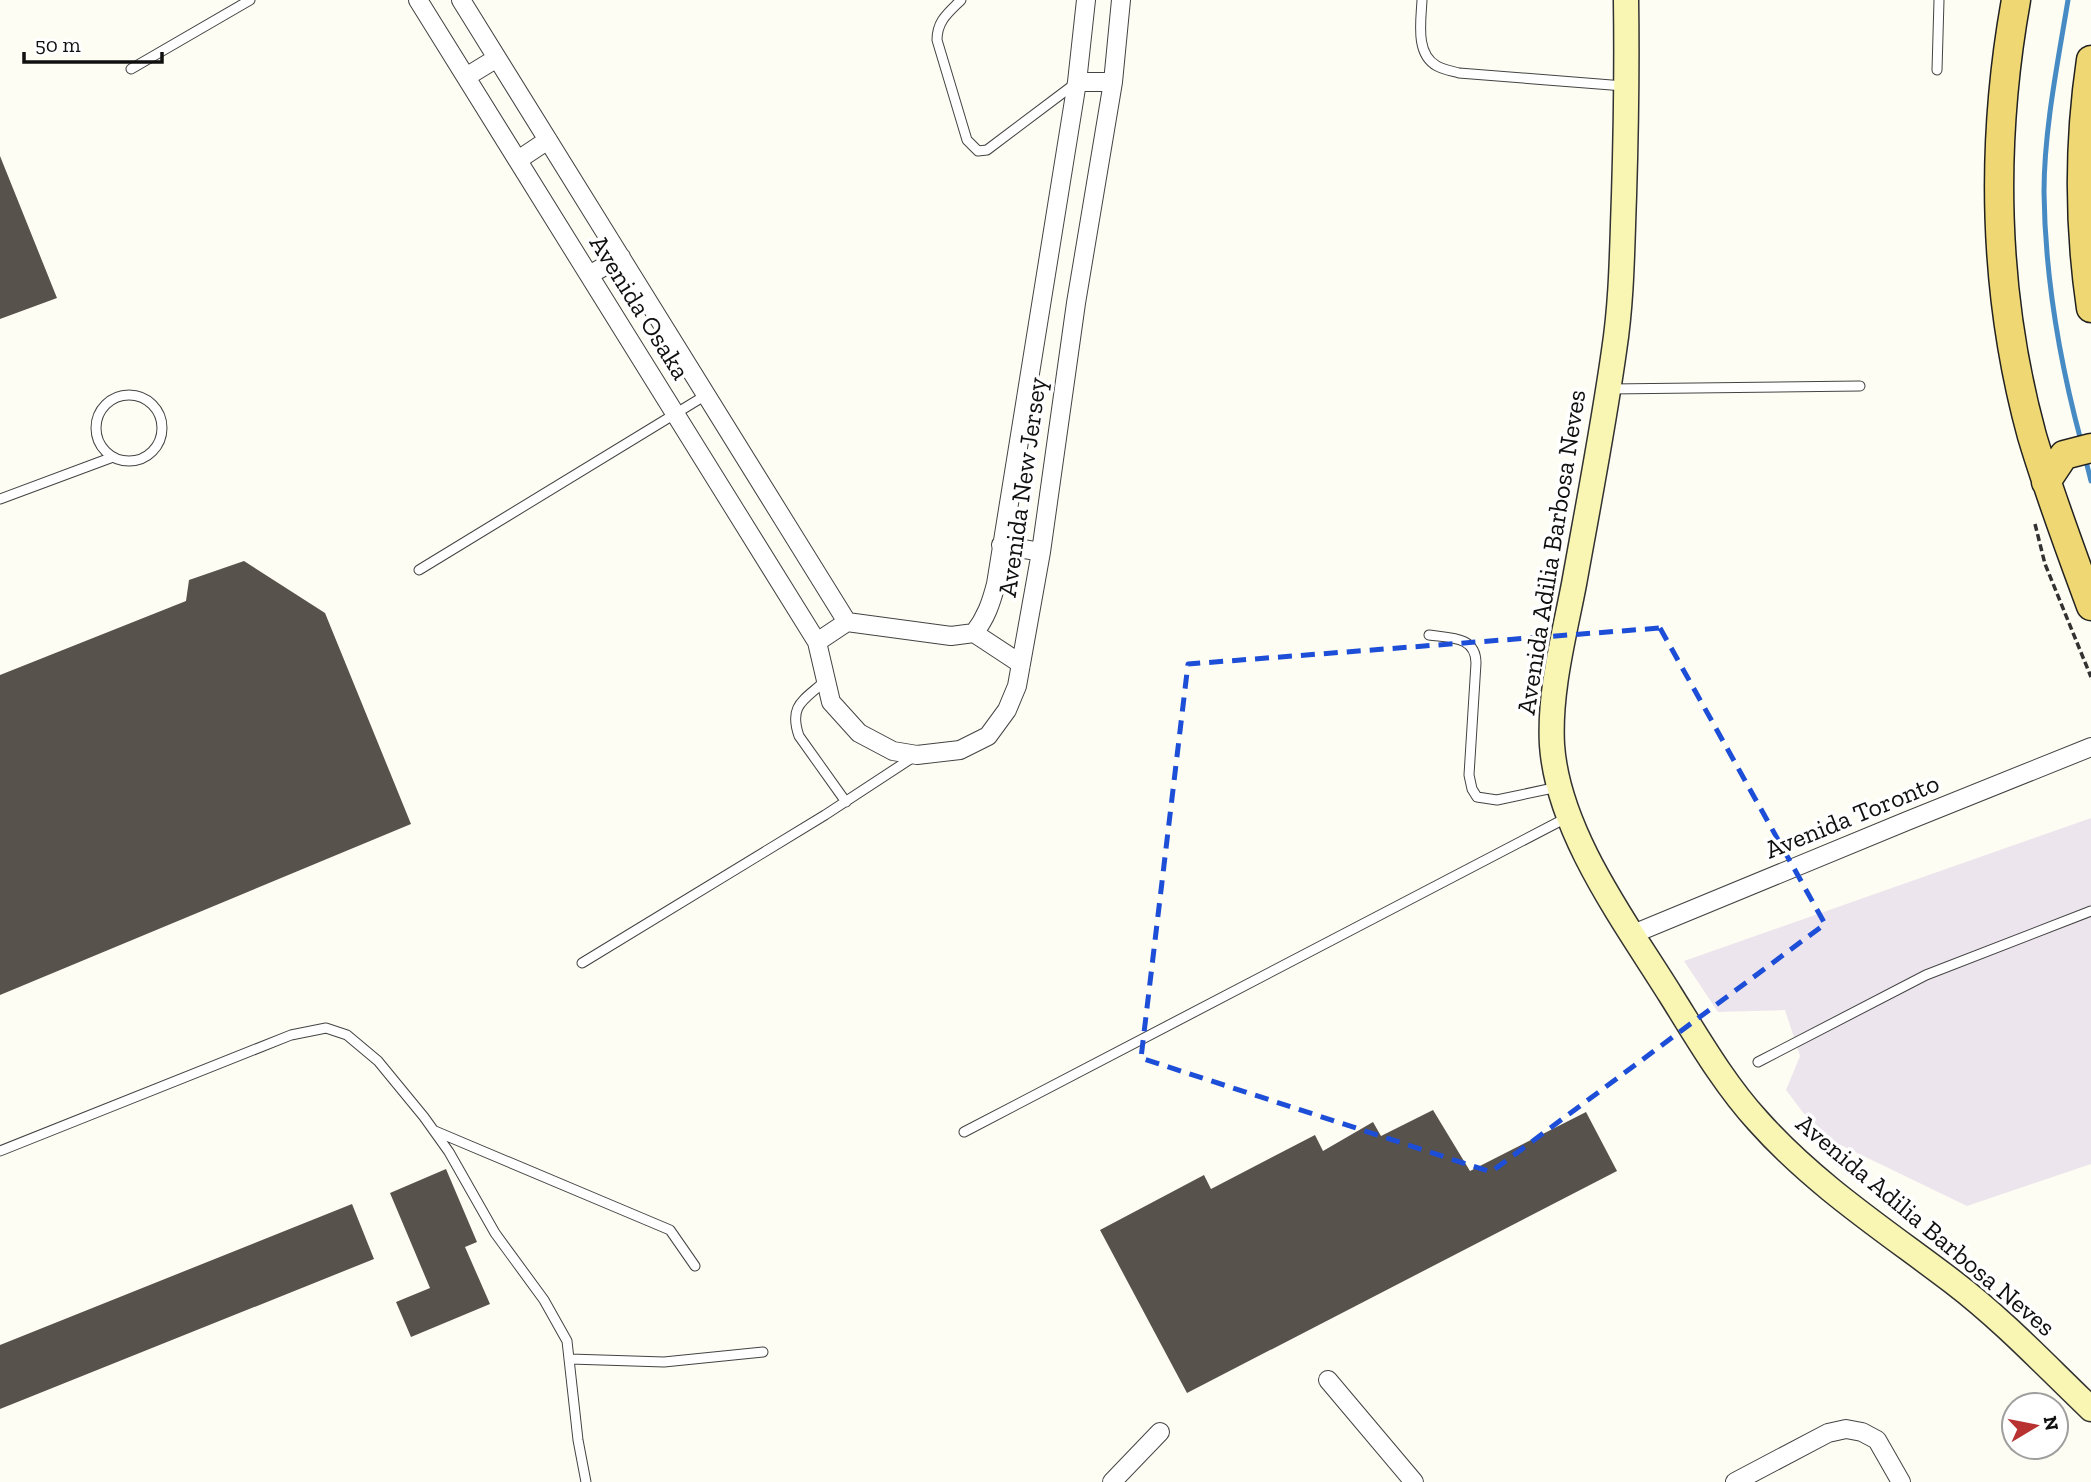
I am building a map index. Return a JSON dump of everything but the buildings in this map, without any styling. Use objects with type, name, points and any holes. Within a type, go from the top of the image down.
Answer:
[{"type":"main road","points":[[2016,0],[2003,87],[1999,137],[2000,237],[2004,287],[2013,349],[2032,434],[2046,482],[2091,606]]},
{"type":"main road","points":[[2091,60],[2084,127],[2083,180],[2084,232],[2091,308]]},
{"type":"main road","points":[[2046,482],[2063,455],[2091,448]]},
{"type":"street","name":"Avenida Osaka","points":[[418,0],[817,642]]},
{"type":"street","name":"Avenida Osaka","points":[[461,0],[847,622]]},
{"type":"street","name":"Avenida New Jersey","points":[[974,633],[984,622],[996,584],[1077,82],[1086,0]]},
{"type":"street","name":"Avenida New Jersey","points":[[817,642],[831,702],[859,733],[893,751],[916,755],[960,750],[988,736],[1007,710],[1017,686],[1041,552],[1076,303],[1113,82],[1121,0]]},
{"type":"street","name":"Avenida Adilia Barbosa Neves","points":[[1626,0],[1627,86],[1621,293],[1608,389],[1556,675],[1552,746],[1569,817],[1592,865],[1633,934],[1707,1052],[1757,1120],[1824,1185],[1956,1284],[2030,1347],[2091,1409]]},
{"type":"street","points":[[466,77],[497,58]]},
{"type":"street","points":[[1077,82],[1113,82]]},
{"type":"street","points":[[518,160],[548,140]]},
{"type":"street","points":[[589,275],[621,257]]},
{"type":"street","points":[[1002,545],[1041,552]]},
{"type":"street","points":[[817,642],[847,622],[951,636],[974,633],[1021,664]]},
{"type":"street","name":"Avenida Toronto","points":[[1633,934],[2091,747]]},
{"type":"street","points":[[1328,1380],[1414,1482]]},
{"type":"street","points":[[1735,1482],[1828,1433],[1846,1429],[1862,1432],[1877,1440],[1901,1482]]},
{"type":"street","points":[[1112,1482],[1160,1432]]},
{"type":"lane","points":[[131,69],[250,0]]},
{"type":"lane","points":[[961,0],[937,28],[937,40],[967,140],[972,148],[978,151],[987,150],[1077,82]]},
{"type":"lane","points":[[1422,0],[1421,35],[1425,55],[1437,66],[1459,73],[1627,86]]},
{"type":"lane","points":[[1937,70],[1939,0]]},
{"type":"lane","points":[[1608,389],[1860,386]]},
{"type":"lane","points":[[0,499],[113,457],[131,461],[149,455],[160,440],[162,421],[158,412],[145,398],[127,394],[117,396],[102,407],[97,415],[99,443],[113,457]]},
{"type":"lane","points":[[419,570],[706,395]]},
{"type":"lane","points":[[1429,635],[1459,639],[1470,643],[1474,649],[1476,663],[1469,775],[1476,797],[1497,800],[1560,787]]},
{"type":"lane","points":[[826,681],[800,704],[794,713],[799,736],[846,802]]},
{"type":"lane","points":[[582,963],[846,802],[916,755]]},
{"type":"lane","points":[[964,1132],[1569,817]]},
{"type":"lane","points":[[1758,1062],[1926,975],[2091,911]]},
{"type":"lane","points":[[0,1151],[291,1035],[326,1028],[348,1035],[378,1061],[434,1131],[507,1252],[544,1300],[559,1325],[567,1341],[586,1482]]},
{"type":"lane","points":[[434,1131],[670,1230],[695,1266]]},
{"type":"lane","points":[[570,1359],[664,1362],[763,1352]]},
{"type":"highlighted area","points":[[1660,628],[1825,924],[1491,1172],[1141,1058],[1188,664]]},
{"type":"shaded area","points":[[2091,818],[2091,1164],[1967,1206],[1820,1135],[1786,1090],[1800,1056],[1785,1010],[1718,1012],[1684,961]]},
{"type":"waterway","points":[[2068,0],[2049,120],[2044,192],[2050,287],[2066,379],[2081,441]]},
{"type":"waterway","points":[[2085,457],[2091,481]]}]
